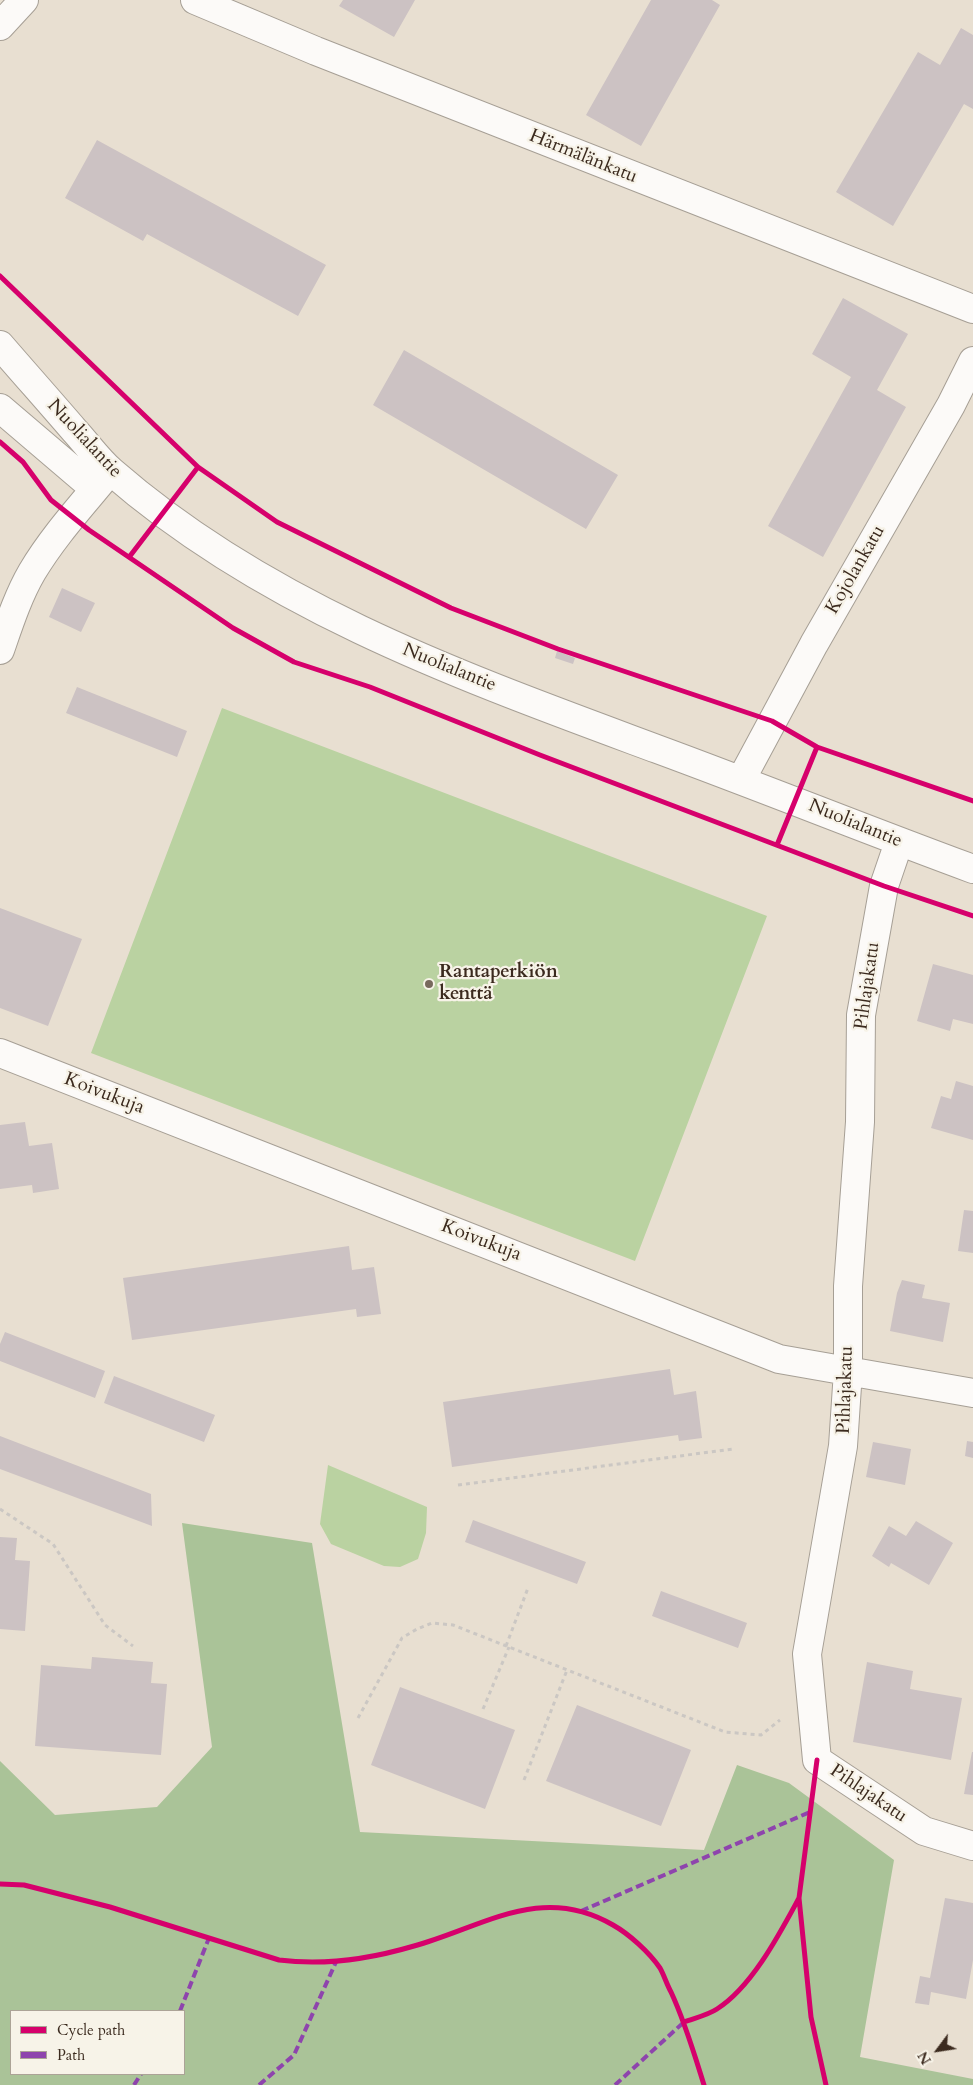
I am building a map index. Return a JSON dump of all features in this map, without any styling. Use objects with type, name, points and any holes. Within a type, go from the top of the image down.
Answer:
[{"type":"street","points":[[0,26],[24,0]]},
{"type":"street","name":"Härmälänkatu","points":[[195,0],[343,62],[973,309]]},
{"type":"street","name":"Nuolialantie","points":[[0,345],[103,480],[162,512],[217,551],[275,587],[399,648],[541,706],[973,869]]},
{"type":"street","name":"Kojolankatu","points":[[741,780],[814,644],[951,405],[973,361]]},
{"type":"street","points":[[0,408],[103,480],[56,538],[32,572],[14,608],[0,650]]},
{"type":"street","name":"Pihlajakatu","points":[[899,842],[884,886],[861,1015],[860,1122],[848,1286],[848,1371],[843,1446],[807,1654],[810,1696],[817,1760],[924,1831],[973,1846]]},
{"type":"street","name":"Koivukuja","points":[[0,1053],[780,1359],[973,1393]]},
{"type":"path","points":[[458,1485],[733,1449]]},
{"type":"path","points":[[0,1509],[53,1544],[105,1625],[133,1646]]},
{"type":"path","points":[[483,1709],[528,1588]]},
{"type":"path","points":[[358,1718],[402,1638],[432,1623],[453,1626],[725,1732],[761,1735],[810,1696]]},
{"type":"path","points":[[524,1780],[567,1670]]},
{"type":"green space","name":"Rantaperkiön kenttä","points":[[222,708],[767,916],[635,1261],[91,1053]]},
{"type":"green space","points":[[328,1465],[427,1507],[426,1533],[418,1559],[400,1567],[384,1566],[331,1544],[320,1524]]},
{"type":"green space","points":[[182,1523],[312,1543],[360,1832],[704,1850],[737,1765],[789,1783],[894,1860],[860,2057],[973,2079],[973,2085],[0,2085],[0,1761],[55,1815],[157,1807],[212,1747]]},
{"type":"building","points":[[343,0],[415,0],[394,37],[339,6]]},
{"type":"building","points":[[651,0],[712,0],[720,5],[641,146],[586,115]]},
{"type":"building","points":[[961,28],[973,35],[973,109],[964,104],[893,226],[836,192],[918,52],[940,65]]},
{"type":"building","points":[[97,140],[326,265],[298,316],[147,234],[143,241],[65,198]]},
{"type":"building","points":[[843,298],[908,334],[877,390],[906,407],[823,557],[768,526],[851,377],[812,354]]},
{"type":"building","points":[[404,350],[618,475],[586,529],[373,405]]},
{"type":"building","points":[[62,588],[95,603],[81,632],[49,617]]},
{"type":"building","points":[[557,651],[575,658],[573,664],[555,658]]},
{"type":"building","points":[[77,687],[187,731],[177,757],[66,713]]},
{"type":"building","points":[[0,908],[82,939],[48,1026],[0,1008]]},
{"type":"building","points":[[933,964],[973,975],[973,1024],[953,1019],[950,1031],[917,1021]]},
{"type":"building","points":[[956,1081],[973,1086],[973,1140],[931,1128],[941,1096],[951,1099]]},
{"type":"building","points":[[25,1122],[29,1146],[52,1143],[59,1189],[33,1193],[32,1185],[0,1189],[0,1125]]},
{"type":"building","points":[[964,1210],[973,1211],[973,1253],[958,1251]]},
{"type":"building","points":[[349,1246],[352,1270],[374,1267],[381,1314],[357,1317],[356,1309],[132,1340],[123,1278]]},
{"type":"building","points":[[902,1280],[925,1285],[922,1298],[950,1303],[943,1342],[890,1331],[897,1293]]},
{"type":"building","points":[[5,1332],[105,1371],[95,1398],[0,1361],[0,1344]]},
{"type":"building","points":[[670,1369],[674,1395],[696,1391],[702,1438],[679,1441],[678,1435],[452,1467],[443,1402]]},
{"type":"building","points":[[114,1376],[215,1415],[204,1442],[104,1403]]},
{"type":"building","points":[[0,1436],[151,1494],[152,1526],[0,1469]]},
{"type":"building","points":[[967,1441],[973,1442],[973,1458],[965,1456]]},
{"type":"building","points":[[873,1442],[911,1449],[905,1485],[866,1477]]},
{"type":"building","points":[[473,1520],[586,1562],[577,1584],[465,1542]]},
{"type":"building","points":[[916,1521],[953,1543],[929,1585],[891,1563],[889,1567],[872,1556],[889,1526],[906,1536]]},
{"type":"building","points":[[0,1537],[17,1538],[15,1560],[30,1561],[25,1631],[0,1629]]},
{"type":"building","points":[[661,1591],[747,1623],[738,1648],[652,1616]]},
{"type":"building","points":[[92,1657],[153,1662],[151,1683],[167,1684],[161,1755],[35,1746],[41,1665],[91,1669]]},
{"type":"building","points":[[867,1662],[913,1671],[910,1689],[962,1698],[951,1760],[853,1742]]},
{"type":"building","points":[[400,1687],[515,1730],[485,1809],[371,1765]]},
{"type":"building","points":[[577,1705],[691,1750],[661,1826],[546,1781]]},
{"type":"building","points":[[973,1752],[973,1795],[964,1794]]},
{"type":"building","points":[[945,1898],[973,1903],[973,1960],[966,1999],[931,1992],[929,2005],[915,2003],[920,1976],[930,1978]]},
{"type":"marked path","points":[[581,1911],[810,1812]]},
{"type":"marked path","points":[[180,2010],[209,1938]]},
{"type":"marked path","points":[[259,2085],[294,2055],[336,1962]]},
{"type":"marked path","points":[[615,2085],[684,2022]]},
{"type":"marked path","points":[[134,2085],[140,2075]]},
{"type":"cycle path","points":[[0,276],[198,467],[277,522],[451,608],[558,649],[772,721],[817,747],[973,801]]},
{"type":"cycle path","points":[[0,442],[23,462],[51,500],[89,530],[233,628],[294,662],[370,687],[540,755],[884,886],[973,916]]},
{"type":"cycle path","points":[[130,556],[198,467]]},
{"type":"cycle path","points":[[777,845],[817,747]]},
{"type":"cycle path","points":[[817,1760],[799,1898],[811,2017],[826,2085]]},
{"type":"cycle path","points":[[0,1884],[24,1885],[110,1907],[279,1960],[296,1962],[330,1962],[381,1955],[439,1938],[488,1920],[537,1908],[561,1908],[587,1913],[626,1933],[645,1950],[660,1968],[681,2015],[704,2085]]},
{"type":"cycle path","points":[[684,2022],[706,2015],[717,2009],[742,1987],[764,1958],[799,1898]]},
{"type":"place","name":"Rantaperkiön kenttä","points":[[429,984]]}]
